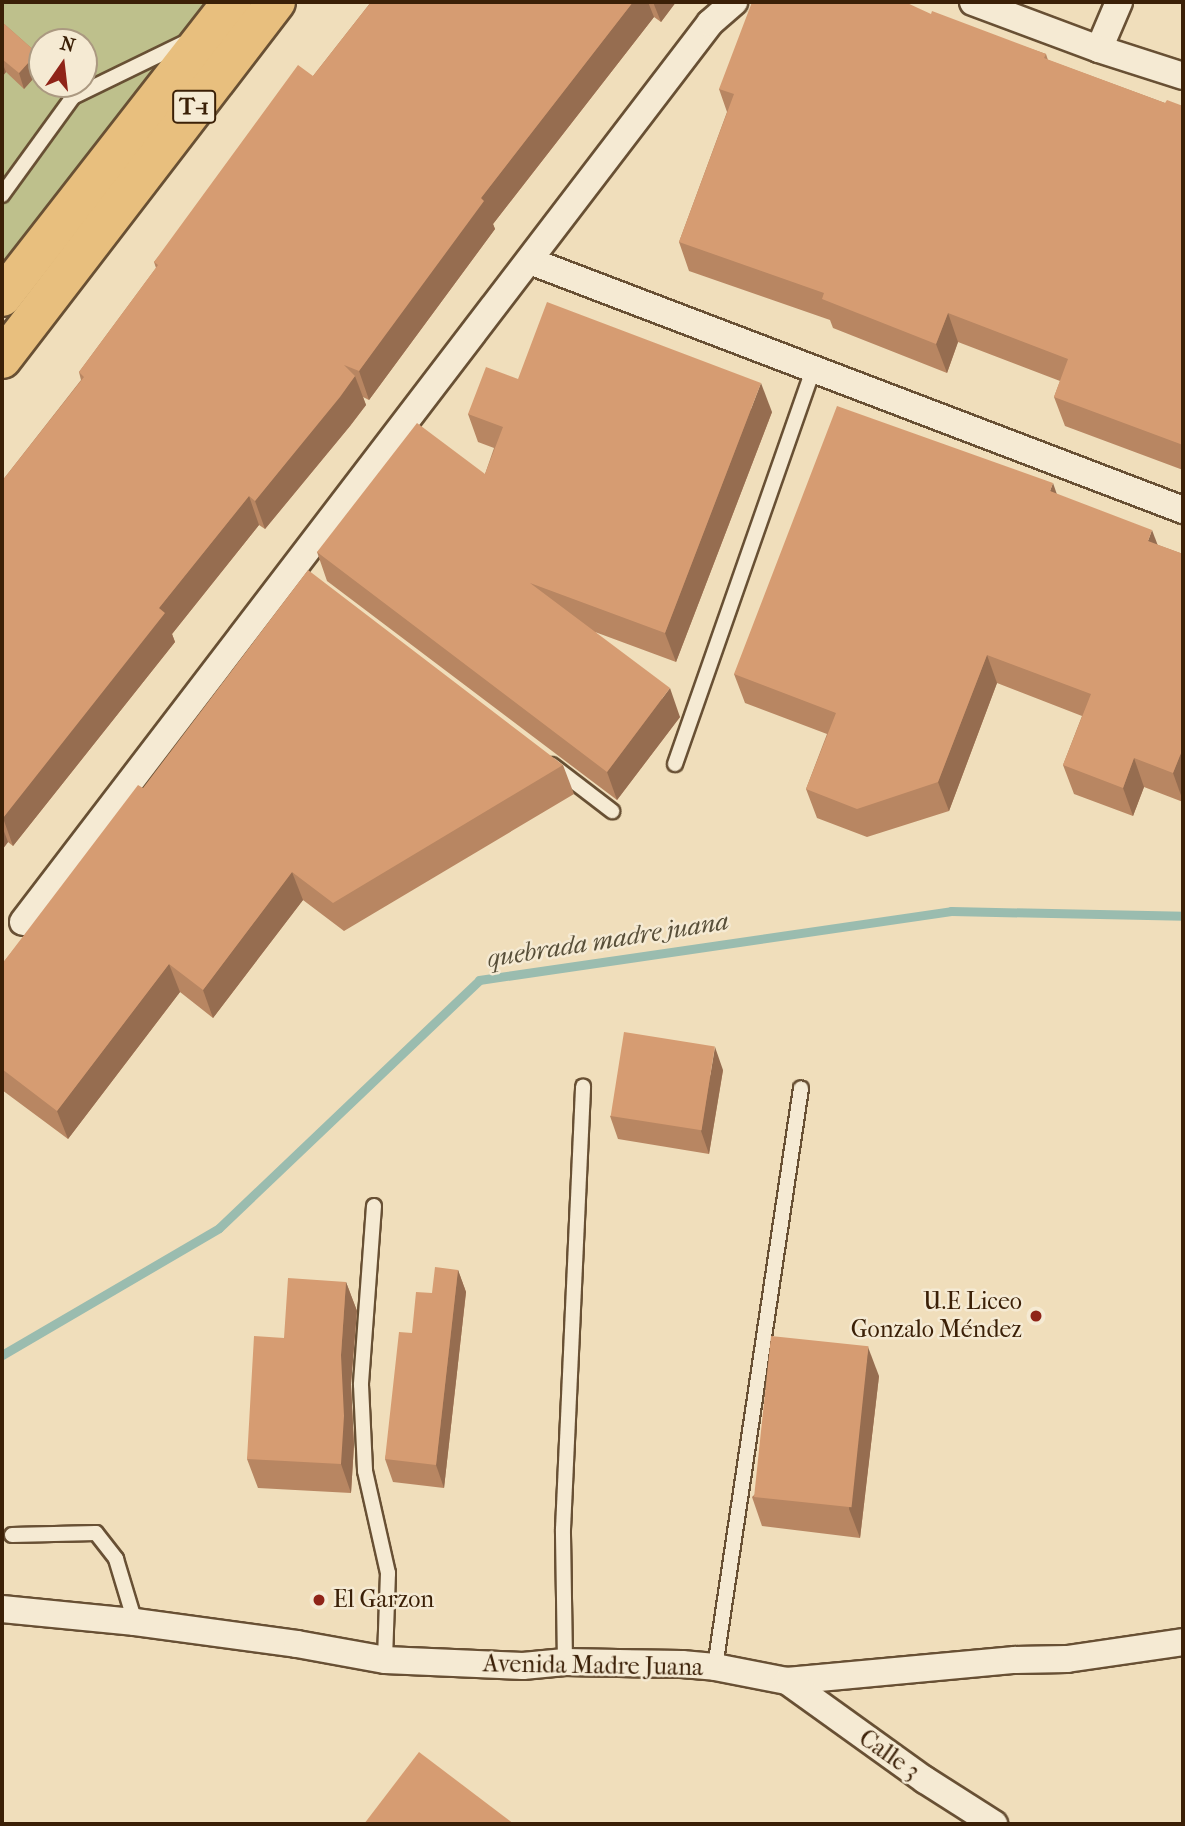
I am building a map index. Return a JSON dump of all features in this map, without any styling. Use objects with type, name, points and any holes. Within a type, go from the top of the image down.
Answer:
[{"type":"highway","name":"T-1","points":[[2,359],[276,2]]},
{"type":"highway","name":"T-1","points":[[2,297],[222,15]]},
{"type":"street","points":[[23,922],[301,572],[530,261],[710,23],[734,2]]},
{"type":"street","points":[[973,2],[1099,49],[1183,76]]},
{"type":"street","points":[[1099,49],[1119,2]]},
{"type":"street","points":[[530,261],[1183,510]]},
{"type":"street","name":"Avenida Madre Juana","points":[[2,1609],[135,1622],[297,1644],[385,1660],[523,1666],[565,1662],[715,1667],[787,1681],[1003,1661],[1067,1659],[1183,1642]]},
{"type":"street","name":"Calle 3","points":[[787,1681],[925,1780],[994,1824]]},
{"type":"lane","points":[[2,195],[73,97],[222,15]]},
{"type":"lane","points":[[675,764],[813,369]]},
{"type":"lane","points":[[536,752],[612,811]]},
{"type":"lane","points":[[565,1662],[563,1529],[583,1086]]},
{"type":"lane","points":[[715,1667],[801,1088]]},
{"type":"lane","points":[[374,1206],[361,1385],[365,1471],[388,1573],[385,1660]]},
{"type":"lane","points":[[12,1535],[96,1533],[116,1559],[135,1622]]},
{"type":"green space","points":[[2,2],[232,2],[2,297]]},
{"type":"building","points":[[371,2],[633,2],[481,198],[484,201],[359,371],[344,365],[355,376],[340,397],[255,501],[249,496],[159,608],[165,613],[3,818],[2,481],[84,377],[79,372],[158,265],[154,262],[298,65],[313,76]]},
{"type":"building","points":[[752,2],[905,2],[931,14],[932,11],[1046,54],[1044,58],[1165,103],[1167,100],[1183,106],[1183,445],[1054,397],[1068,359],[948,313],[936,344],[822,299],[824,293],[679,242],[734,94],[719,89]]},
{"type":"building","points":[[2,22],[28,45],[28,63],[19,73],[2,59]]},
{"type":"building","points":[[547,302],[761,383],[665,633],[530,583],[670,688],[607,772],[317,552],[417,423],[485,474],[503,427],[468,414],[486,367],[518,379]]},
{"type":"building","points":[[837,406],[1053,483],[1050,491],[1152,530],[1148,541],[1183,554],[1183,748],[1173,773],[1134,758],[1123,788],[1063,765],[1091,694],[987,655],[938,782],[857,809],[806,789],[836,713],[734,674]]},
{"type":"building","points":[[308,570],[563,765],[333,903],[292,872],[203,990],[169,964],[57,1111],[2,1069],[2,964],[138,785],[143,788]]},
{"type":"building","points":[[624,1032],[715,1046],[702,1130],[611,1116]]},
{"type":"building","points":[[435,1267],[458,1270],[436,1465],[385,1459],[399,1332],[412,1333],[416,1292],[432,1293]]},
{"type":"building","points":[[288,1278],[346,1282],[341,1355],[344,1416],[341,1464],[247,1459],[254,1336],[284,1338]]},
{"type":"building","points":[[771,1336],[868,1346],[852,1507],[754,1497]]},
{"type":"building","points":[[419,1752],[514,1824],[364,1824]]},
{"type":"waterway","name":"quebrada madre juana","points":[[2,1355],[219,1228],[479,980],[951,911],[1183,916]]},
{"type":"place","name":"U.E Liceo Gonzalo Méndez","points":[[1036,1316]]},
{"type":"place","name":"El Garzon","points":[[319,1600]]}]
